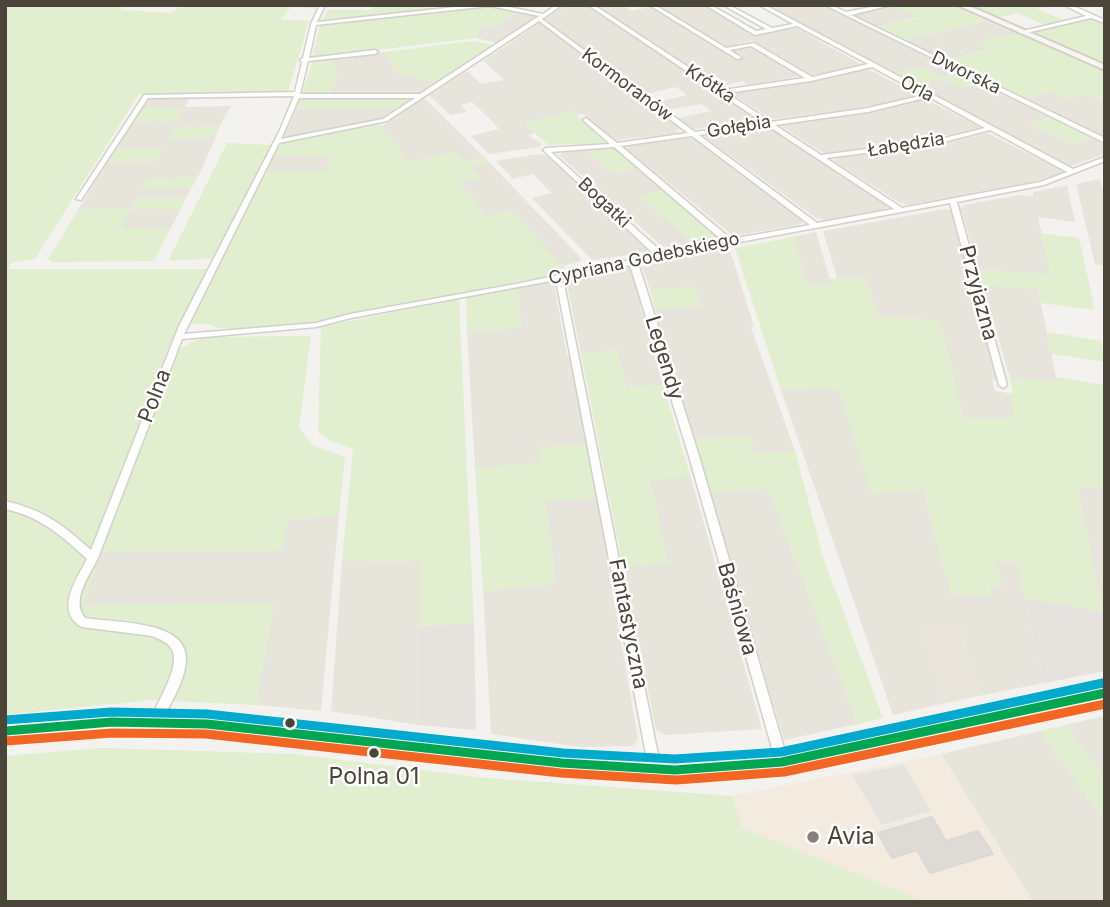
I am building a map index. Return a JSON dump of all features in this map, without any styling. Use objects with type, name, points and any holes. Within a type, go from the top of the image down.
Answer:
[{"type":"main road","points":[[960,5],[1105,68]]},
{"type":"main road","points":[[5,731],[75,724],[155,722],[230,726],[527,760],[655,770],[708,769],[782,762],[1105,693]]},
{"type":"street","name":"Polna","points":[[155,722],[177,674],[181,657],[176,644],[163,634],[142,629],[97,626],[82,622],[76,617],[73,608],[75,594],[93,558],[179,337],[277,142],[297,95],[303,60],[323,5]]},
{"type":"street","points":[[314,24],[490,5],[542,18]]},
{"type":"street","points":[[277,142],[379,122],[560,5]]},
{"type":"street","name":"Krótka","points":[[590,5],[900,210]]},
{"type":"street","points":[[651,5],[739,58]]},
{"type":"street","points":[[707,5],[755,33],[797,25]]},
{"type":"street","points":[[725,5],[771,31]]},
{"type":"street","name":"Orla","points":[[761,5],[1073,172]]},
{"type":"street","name":"Dworska","points":[[827,5],[1105,141]]},
{"type":"street","points":[[846,15],[890,5]]},
{"type":"street","points":[[1066,5],[1105,22]]},
{"type":"street","points":[[1022,32],[1091,16]]},
{"type":"street","name":"Kormoranów","points":[[542,18],[816,226]]},
{"type":"street","points":[[725,50],[752,44],[811,79]]},
{"type":"street","points":[[303,60],[375,52]]},
{"type":"street","points":[[723,92],[811,79],[872,65]]},
{"type":"street","name":"Gołębia","points":[[546,150],[617,145],[877,108],[930,95]]},
{"type":"street","points":[[79,199],[146,96],[422,96]]},
{"type":"street","points":[[586,120],[729,242]]},
{"type":"street","name":"Łabędzia","points":[[821,157],[936,142],[991,128]]},
{"type":"street","name":"Bogatki","points":[[546,150],[662,256]]},
{"type":"street","name":"Cypriana Godebskiego","points":[[179,337],[316,325],[350,316],[729,242],[1042,184],[1105,159]]},
{"type":"street","name":"Przyjazna","points":[[953,200],[1003,385]]},
{"type":"street","name":"Legendy","points":[[633,261],[694,456]]},
{"type":"street","name":"Fantastyczna","points":[[559,276],[655,770]]},
{"type":"street","name":"Baśniowa","points":[[694,456],[782,762]]},
{"type":"street","points":[[5,505],[30,510],[52,521],[93,558]]},
{"type":"shaded area","points":[[566,5],[587,5],[703,81],[756,118],[752,119],[755,121],[693,129],[678,118],[711,111],[701,104],[668,110],[657,102],[687,95],[676,87],[646,94],[542,21]]},
{"type":"shaded area","points":[[594,5],[624,5],[631,11],[650,7],[738,59],[744,57],[735,51],[736,49],[754,48],[802,76],[748,85],[742,81],[718,87]]},
{"type":"shaded area","points":[[654,5],[706,5],[756,35],[797,28],[862,65],[812,75],[752,40],[725,48]]},
{"type":"shaded area","points":[[765,5],[823,5],[961,74],[941,78],[921,68],[895,74]]},
{"type":"shaded area","points":[[896,6],[920,17],[877,27],[853,15]]},
{"type":"shaded area","points":[[516,12],[538,16],[497,43],[476,38],[481,24],[493,27]]},
{"type":"shaded area","points":[[987,21],[1016,33],[977,43],[991,49],[946,60],[904,40]]},
{"type":"shaded area","points":[[541,22],[681,129],[676,130],[678,133],[616,140],[583,114],[577,115],[572,111],[525,124],[535,133],[528,135],[542,144],[539,147],[489,154],[471,136],[499,129],[491,120],[472,102],[461,105],[467,112],[450,115],[429,95],[467,71],[481,84],[504,80],[483,61]]},
{"type":"shaded area","points":[[385,52],[396,72],[436,82],[418,94],[330,95],[337,75],[330,59]]},
{"type":"shaded area","points":[[868,69],[918,95],[873,106],[775,119],[733,94],[825,79]]},
{"type":"shaded area","points":[[943,79],[962,88],[981,84],[1051,117],[1030,124],[1072,144],[1093,139],[1105,145],[1105,154],[1069,167],[917,86]]},
{"type":"shaded area","points":[[1051,91],[1068,99],[1087,94],[1105,102],[1105,138],[1024,99]]},
{"type":"shaded area","points":[[190,97],[185,107],[231,106],[220,126],[174,128],[169,138],[216,137],[198,177],[148,179],[143,189],[192,187],[186,198],[137,198],[131,208],[78,210],[107,162],[155,161],[162,148],[115,148],[132,122],[177,120],[184,108],[139,109],[145,99]]},
{"type":"shaded area","points":[[424,98],[483,158],[465,162],[455,152],[409,162],[381,127]]},
{"type":"shaded area","points":[[924,99],[979,128],[930,139],[827,153],[821,152],[780,125],[880,111]]},
{"type":"shaded area","points":[[296,109],[395,109],[377,121],[288,138],[284,136]]},
{"type":"shaded area","points":[[770,127],[888,205],[887,209],[824,220],[816,218],[705,137],[707,134]]},
{"type":"shaded area","points":[[987,133],[1062,170],[1063,173],[1033,182],[909,205],[900,203],[834,161],[836,158],[943,144]]},
{"type":"shaded area","points":[[693,139],[803,219],[802,224],[740,235],[731,234],[627,149],[629,146]]},
{"type":"shaded area","points":[[586,150],[614,174],[637,169],[663,190],[641,197],[695,244],[670,248],[662,246],[559,155],[565,151]]},
{"type":"shaded area","points":[[539,154],[547,156],[648,249],[645,253],[592,260],[532,198],[551,193],[533,174],[513,179],[496,161]]},
{"type":"shaded area","points":[[274,156],[331,157],[326,172],[267,171]]},
{"type":"shaded area","points":[[490,163],[582,259],[579,262],[562,266],[510,210],[488,217],[459,184],[479,177],[470,167]]},
{"type":"shaded area","points":[[1100,179],[1105,197],[1105,266],[1095,264],[1076,184]]},
{"type":"shaded area","points":[[1067,185],[1075,222],[1038,217],[1051,275],[979,270],[961,209],[964,205],[1020,195],[1033,197],[1033,192]]},
{"type":"shaded area","points":[[131,208],[181,209],[170,229],[120,229]]},
{"type":"shaded area","points":[[946,209],[952,211],[997,378],[992,380],[995,391],[1008,393],[1015,418],[963,419],[940,321],[877,316],[866,279],[837,278],[823,231]]},
{"type":"shaded area","points":[[816,232],[892,492],[923,490],[951,593],[992,596],[989,586],[1001,586],[996,561],[1017,562],[1044,683],[979,696],[959,624],[920,624],[946,703],[893,715],[781,390],[838,388],[793,237]]},
{"type":"shaded area","points":[[730,250],[754,326],[751,327],[795,451],[755,454],[749,436],[694,440],[655,309],[702,305],[694,287],[650,290],[642,266],[683,258],[683,255]]},
{"type":"shaded area","points":[[630,267],[663,385],[626,387],[617,351],[581,354],[566,279]]},
{"type":"shaded area","points":[[548,281],[554,284],[567,356],[573,355],[612,555],[606,556],[638,738],[633,746],[579,747],[491,734],[483,591],[556,583],[540,463],[475,468],[467,331],[521,327],[517,288]]},
{"type":"shaded area","points":[[983,285],[1038,289],[1057,382],[1010,378]]},
{"type":"shaded area","points":[[649,478],[691,478],[762,729],[666,735],[656,730],[623,567],[668,563]]},
{"type":"shaded area","points":[[1077,485],[1105,489],[1105,620],[1103,612]]},
{"type":"shaded area","points":[[768,488],[858,724],[784,740],[710,493]]},
{"type":"shaded area","points":[[339,515],[321,711],[256,705],[274,604],[82,606],[101,552],[282,550],[287,520]]},
{"type":"shaded area","points":[[342,560],[419,561],[418,725],[331,711]]},
{"type":"shaded area","points":[[1025,598],[1103,612],[1105,671],[1044,683]]},
{"type":"shaded area","points":[[474,623],[476,730],[418,725],[418,626]]},
{"type":"shaded area","points":[[919,624],[959,624],[979,696],[946,703]]},
{"type":"shaded area","points":[[1105,716],[1105,778],[1065,725]]},
{"type":"shaded area","points":[[1040,731],[1105,821],[1105,902],[1033,902],[941,754]]},
{"type":"shaded area","points":[[941,754],[1033,902],[927,902],[741,828],[732,796]]},
{"type":"shaded area","points":[[904,765],[931,811],[882,825],[852,775]]},
{"type":"green space","points":[[5,5],[125,5],[120,10],[171,13],[181,5],[318,5],[316,9],[291,7],[281,19],[309,21],[288,92],[139,94],[35,259],[12,262],[8,269],[208,269],[169,346],[92,552],[101,551],[157,397],[178,349],[204,337],[311,336],[299,428],[314,446],[345,457],[339,515],[287,520],[283,550],[101,552],[83,605],[275,603],[256,705],[151,700],[5,715]]},
{"type":"green space","points":[[370,5],[429,5],[432,10],[321,22],[328,10],[372,10]]},
{"type":"green space","points":[[952,5],[987,21],[904,40],[878,27],[919,18],[896,6]]},
{"type":"green space","points":[[1051,5],[1037,9],[1064,20],[1045,25],[1017,13],[997,18],[969,6]]},
{"type":"green space","points":[[488,7],[516,12],[493,27],[481,24],[476,38],[312,58],[320,25]]},
{"type":"green space","points":[[1090,17],[1105,23],[1105,65],[1029,31]]},
{"type":"green space","points":[[1016,33],[1105,72],[1105,102],[1087,94],[1068,100],[1051,91],[1024,99],[946,60],[989,50],[976,43]]},
{"type":"green space","points":[[473,41],[494,45],[436,82],[396,72],[385,52]]},
{"type":"green space","points":[[330,59],[337,75],[330,95],[302,95],[312,61]]},
{"type":"green space","points":[[921,68],[941,78],[961,74],[981,84],[962,88],[943,79],[917,86],[895,74]]},
{"type":"green space","points":[[404,97],[409,101],[395,109],[296,109],[301,98]]},
{"type":"green space","points":[[184,108],[177,120],[132,122],[139,109]]},
{"type":"green space","points":[[572,111],[606,143],[548,145],[524,123]]},
{"type":"green space","points":[[1051,118],[1093,139],[1072,144],[1029,123]]},
{"type":"green space","points":[[379,124],[409,162],[456,152],[465,162],[483,156],[490,163],[471,167],[480,177],[459,184],[488,217],[510,210],[568,272],[313,322],[233,329],[217,328],[209,324],[188,324],[267,171],[326,171],[331,157],[274,156],[281,143]]},
{"type":"green space","points":[[220,126],[216,137],[168,139],[174,128]]},
{"type":"green space","points":[[227,143],[271,145],[214,258],[172,261],[169,259]]},
{"type":"green space","points":[[115,148],[162,148],[155,162],[107,162]]},
{"type":"green space","points":[[615,149],[638,167],[637,169],[614,174],[586,150]]},
{"type":"green space","points":[[198,177],[192,187],[142,189],[147,179]]},
{"type":"green space","points":[[663,190],[718,236],[716,240],[695,244],[640,196]]},
{"type":"green space","points":[[137,198],[186,198],[181,209],[131,209],[120,228],[170,229],[154,261],[52,262],[48,259],[78,210],[131,208]]},
{"type":"green space","points":[[1041,233],[1079,238],[1095,310],[1041,303],[1038,289],[983,285],[979,270],[1050,275]]},
{"type":"green space","points":[[793,237],[807,284],[831,285],[829,278],[866,279],[877,316],[940,321],[964,419],[1014,418],[1008,393],[1013,393],[1010,378],[1056,382],[1056,377],[1105,385],[1105,489],[1077,485],[1103,612],[1025,598],[1017,562],[996,561],[1001,586],[990,586],[993,596],[951,593],[923,490],[872,494],[838,388],[781,390],[735,248]]},
{"type":"green space","points":[[694,287],[702,306],[655,309],[650,290]]},
{"type":"green space","points":[[517,288],[521,327],[467,331],[466,297]]},
{"type":"green space","points":[[459,299],[474,623],[418,626],[419,561],[342,560],[353,449],[330,441],[318,432],[321,327]]},
{"type":"green space","points":[[1047,332],[1101,341],[1105,362],[1051,354]]},
{"type":"green space","points":[[617,351],[626,387],[663,385],[691,478],[650,479],[668,564],[623,567],[581,354]]},
{"type":"green space","points":[[749,436],[756,453],[795,451],[823,557],[883,718],[858,724],[768,488],[710,493],[694,440]]},
{"type":"green space","points":[[589,444],[600,498],[545,501],[556,583],[483,591],[475,468],[539,463],[538,447]]},
{"type":"green space","points":[[1065,725],[1105,778],[1105,821],[1040,731]]},
{"type":"green space","points":[[102,748],[295,754],[487,778],[732,796],[742,828],[927,902],[5,902],[5,756]]},
{"type":"building","points":[[932,817],[946,841],[978,831],[993,854],[930,873],[917,850],[892,858],[878,833]]},
{"type":"transit line","points":[[5,720],[111,712],[207,714],[563,753],[675,759],[781,752],[1103,683]]},
{"type":"transit line","points":[[5,731],[112,722],[207,724],[562,763],[675,770],[782,762],[1105,693]]},
{"type":"transit line","points":[[6,741],[112,733],[206,734],[561,773],[676,780],[784,772],[1105,704]]},
{"type":"place","name":"Polna 01","points":[[374,753]]},
{"type":"place","name":"Avia","points":[[813,837]]}]
